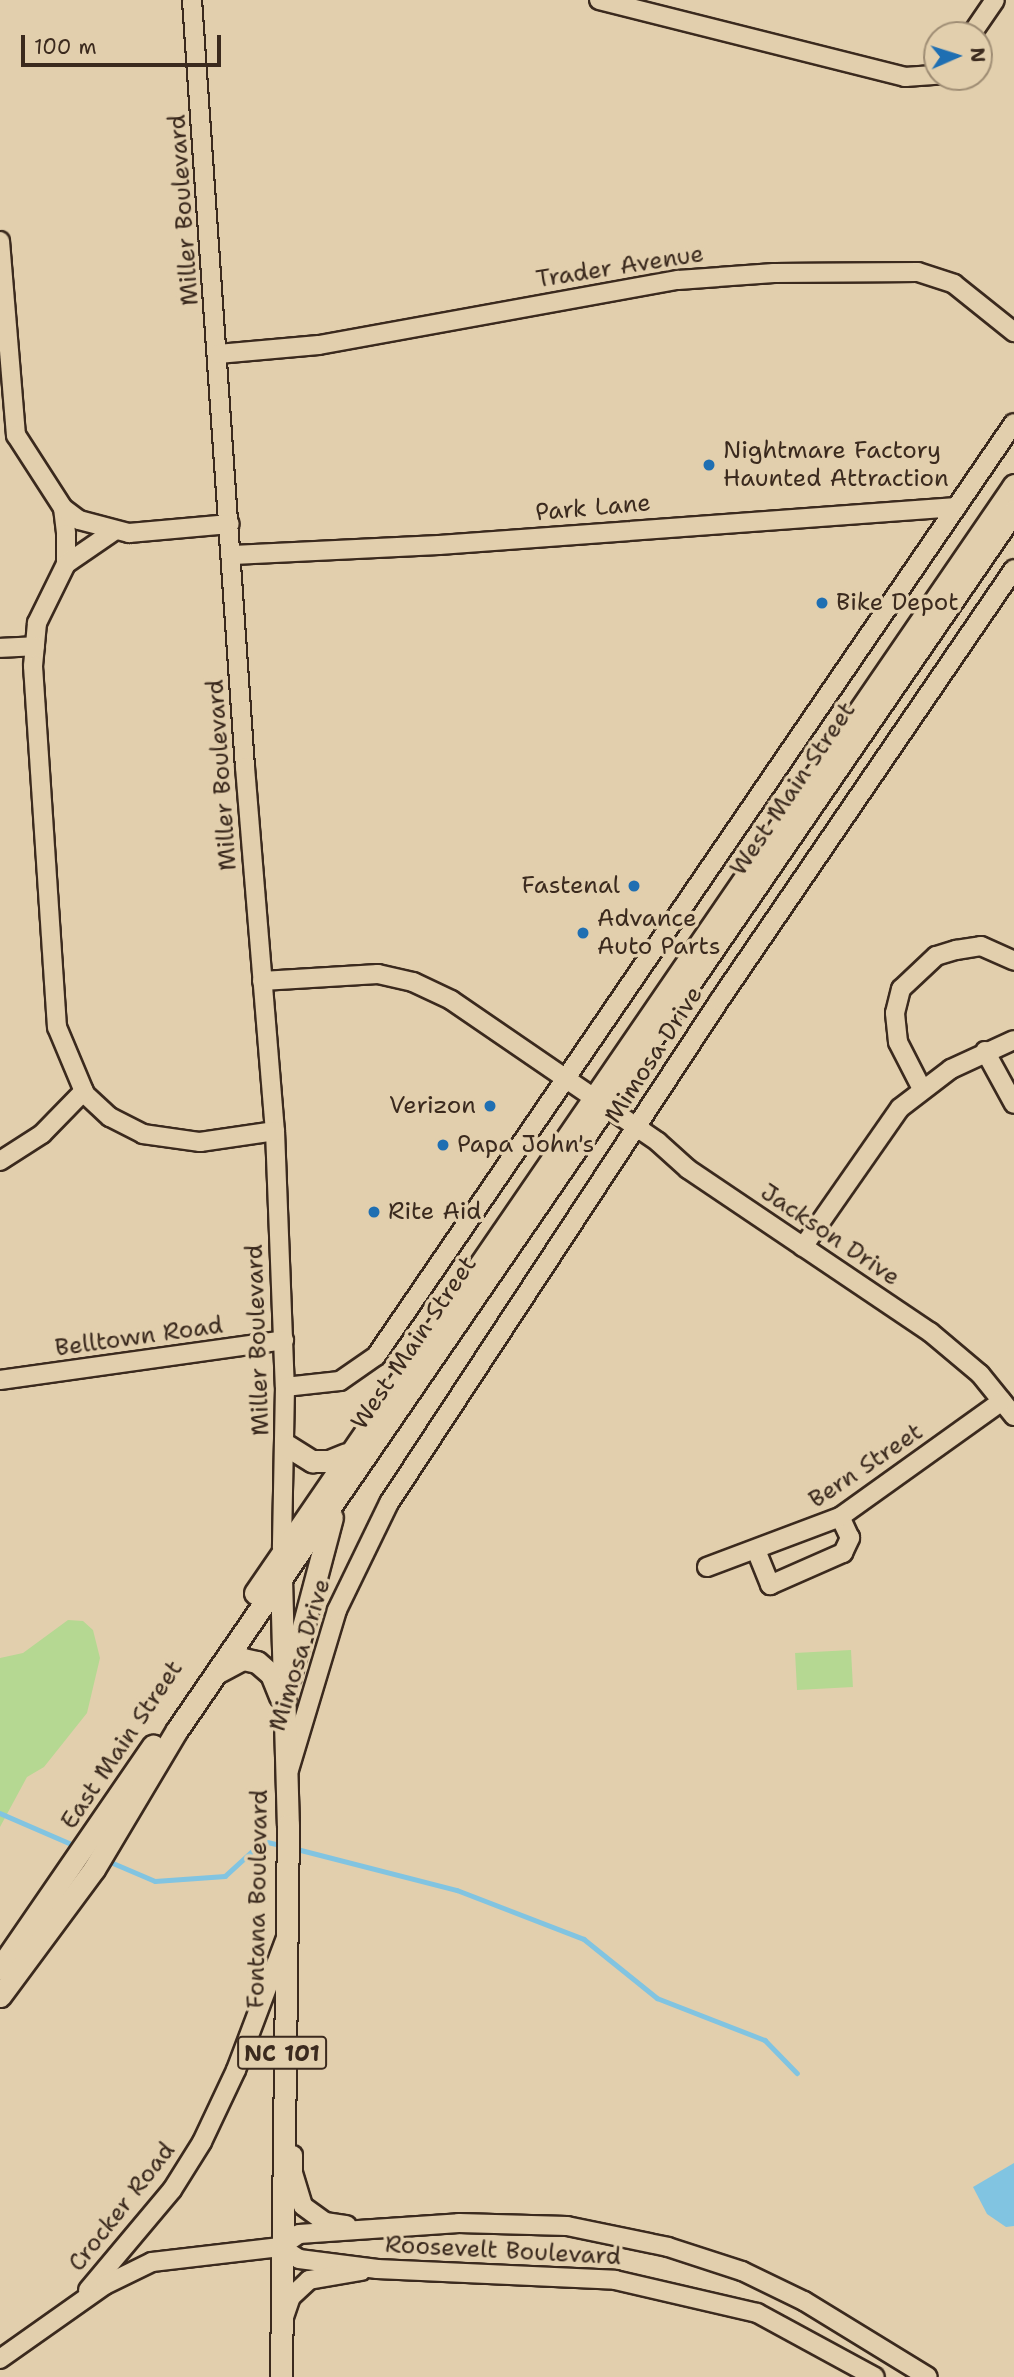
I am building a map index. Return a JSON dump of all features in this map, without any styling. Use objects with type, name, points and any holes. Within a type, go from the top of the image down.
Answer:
[{"type":"main road","name":"West Main Street","points":[[281,1579],[336,1503],[1014,485]]},
{"type":"main road","name":"West Main Street","points":[[282,1548],[346,1454],[602,1103],[1014,511]]},
{"type":"main road","points":[[286,1446],[312,1461],[329,1461],[346,1454]]},
{"type":"main road","points":[[282,1705],[336,1503]]},
{"type":"main road","name":"Fontana Boulevard","points":[[281,2377],[279,2247],[288,1860],[282,1705],[282,1548]]},
{"type":"main road","name":"East Main Street","points":[[0,1996],[282,1548]]},
{"type":"main road","name":"East Main Street","points":[[0,1968],[90,1856],[281,1579]]},
{"type":"main road","points":[[219,1672],[243,1659],[257,1662],[271,1674],[282,1705]]},
{"type":"street","name":"Miller Boulevard","points":[[192,0],[275,1131],[286,1446],[282,1548]]},
{"type":"street","points":[[598,0],[891,74],[923,78]]},
{"type":"street","points":[[981,21],[995,0]]},
{"type":"street","points":[[0,240],[8,436],[62,508],[79,520],[114,531],[146,534],[230,524]]},
{"type":"street","name":"Trader Avenue","points":[[218,354],[319,345],[678,280],[774,273],[918,272],[954,285],[1014,332]]},
{"type":"street","points":[[285,1387],[340,1381],[376,1356],[564,1076],[1014,423]]},
{"type":"street","name":"Park Lane","points":[[233,555],[477,542],[957,507]]},
{"type":"street","points":[[62,508],[66,564]]},
{"type":"street","points":[[114,531],[66,564],[37,623],[34,646],[53,998],[57,1027],[83,1091],[110,1117],[161,1139],[200,1142],[275,1131]]},
{"type":"street","name":"Mimosa Drive","points":[[286,1778],[337,1610],[388,1503],[796,886],[1014,569]]},
{"type":"street","points":[[0,648],[34,646]]},
{"type":"street","points":[[922,1089],[898,1042],[895,1013],[901,989],[936,956],[956,950],[981,946],[1007,954],[1014,961]]},
{"type":"street","name":"Jackson Drive","points":[[262,981],[350,974],[413,982],[451,1000],[638,1128],[688,1169],[947,1345],[1014,1416]]},
{"type":"street","points":[[803,1247],[873,1141],[922,1089],[985,1051],[1014,1040]]},
{"type":"street","points":[[985,1051],[1014,1104]]},
{"type":"street","points":[[0,1160],[42,1134],[83,1091]]},
{"type":"street","name":"Belltown Road","points":[[0,1380],[284,1340]]},
{"type":"street","name":"Bern Street","points":[[707,1567],[840,1517],[1002,1401]]},
{"type":"street","points":[[757,1550],[770,1585],[843,1553],[850,1538],[840,1517]]},
{"type":"street","name":"Crocker Road","points":[[72,2309],[193,2159],[236,2070],[286,1938]]},
{"type":"street","points":[[282,2033],[293,2070],[293,2173],[303,2206],[325,2222],[382,2229]]},
{"type":"street","name":"Roosevelt Boulevard","points":[[0,2359],[125,2273],[152,2262],[279,2247],[299,2234],[458,2223],[567,2226],[668,2247],[742,2271],[804,2301],[928,2377]]},
{"type":"street","points":[[352,2265],[353,2231]]},
{"type":"street","name":"Roosevelt Boulevard","points":[[279,2247],[299,2259],[377,2269],[615,2280],[757,2313],[875,2377]]},
{"type":"street","points":[[281,2327],[291,2297],[309,2280],[377,2269]]},
{"type":"green space","points":[[68,1620],[83,1621],[93,1630],[100,1658],[87,1713],[44,1767],[27,1777],[0,1827],[0,1658],[23,1653]]},
{"type":"green space","points":[[851,1650],[853,1687],[797,1690],[795,1653]]},
{"type":"water","points":[[1014,2163],[1014,2226],[1006,2227],[987,2214],[973,2187]]},
{"type":"waterway","points":[[0,1813],[76,1846]]},
{"type":"waterway","points":[[106,1860],[155,1881],[225,1876],[263,1841],[281,1845]]},
{"type":"waterway","points":[[293,1848],[457,1890],[584,1939],[657,1998],[765,2040],[797,2073]]},
{"type":"place","name":"Nightmare Factory Haunted Attraction","points":[[709,465]]},
{"type":"place","name":"Bike Depot","points":[[822,603]]},
{"type":"place","name":"Fastenal","points":[[634,886]]},
{"type":"place","name":"Advance Auto Parts","points":[[583,933]]},
{"type":"place","name":"Verizon","points":[[490,1106]]},
{"type":"place","name":"Papa John's","points":[[443,1145]]},
{"type":"place","name":"Rite Aid","points":[[374,1212]]}]
